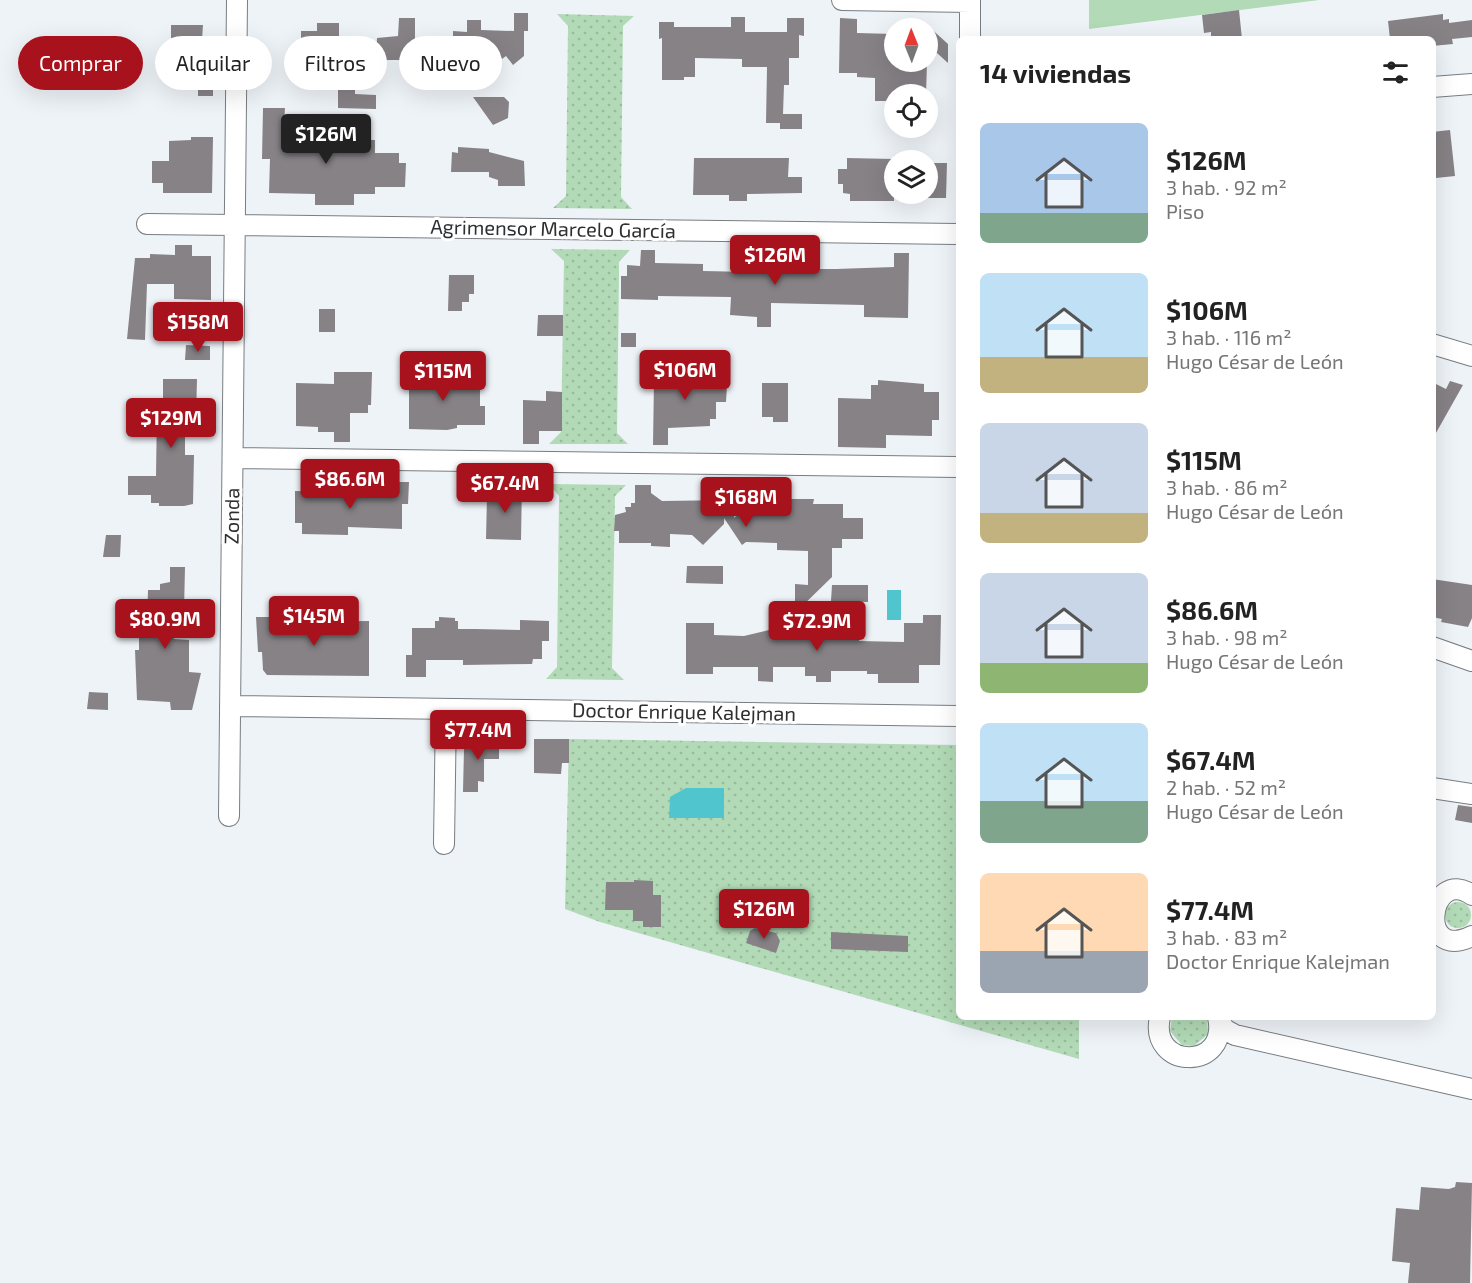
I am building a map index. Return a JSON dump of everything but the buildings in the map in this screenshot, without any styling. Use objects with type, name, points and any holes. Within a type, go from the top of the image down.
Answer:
[{"type":"street","name":"Zonda","points":[[230,816],[237,0]]},
{"type":"street","points":[[842,0],[970,1],[970,36]]},
{"type":"street","points":[[1436,87],[1472,83]]},
{"type":"street","name":"Agrimensor Marcelo García","points":[[147,224],[956,234]]},
{"type":"street","points":[[1436,345],[1472,356]]},
{"type":"street","points":[[233,458],[956,467]]},
{"type":"street","points":[[1436,648],[1472,661]]},
{"type":"street","name":"Doctor Enrique Kalejman","points":[[230,706],[956,716]]},
{"type":"street","points":[[444,844],[446,709]]},
{"type":"street","points":[[1436,789],[1472,794]]},
{"type":"street","points":[[1436,904],[1447,893],[1458,891],[1472,896]]},
{"type":"street","points":[[1436,929],[1443,936],[1453,940],[1472,936]]},
{"type":"street","points":[[1160,1020],[1160,1037],[1171,1052],[1189,1058],[1208,1052],[1214,1045],[1219,1037],[1219,1020]]},
{"type":"street","points":[[1220,1020],[1224,1029],[1234,1035],[1472,1089]]},
{"type":"street","points":[[1214,1045],[1223,1038],[1234,1035]]},
{"type":"green space","points":[[1089,0],[1319,0],[1089,29]]},
{"type":"green space","points":[[557,14],[634,16],[623,26],[621,197],[632,209],[553,208],[566,196],[568,26]]},
{"type":"green space","points":[[551,249],[630,250],[619,262],[617,433],[628,444],[549,444],[561,432],[564,261]]},
{"type":"green space","points":[[549,484],[626,485],[615,496],[612,668],[624,680],[546,679],[557,667],[559,496]]},
{"type":"green space","points":[[569,739],[956,745],[956,1020],[1079,1020],[1079,1059],[600,922],[565,909]]},
{"type":"green space","points":[[1458,902],[1467,906],[1471,915],[1467,924],[1458,928],[1449,924],[1445,915],[1449,906]]},
{"type":"green space","points":[[1172,1020],[1207,1020],[1208,1034],[1194,1046],[1182,1045],[1170,1031]]},
{"type":"water","points":[[887,590],[901,590],[901,620],[887,620]]},
{"type":"water","points":[[686,788],[724,788],[724,818],[669,818],[670,797]]}]
